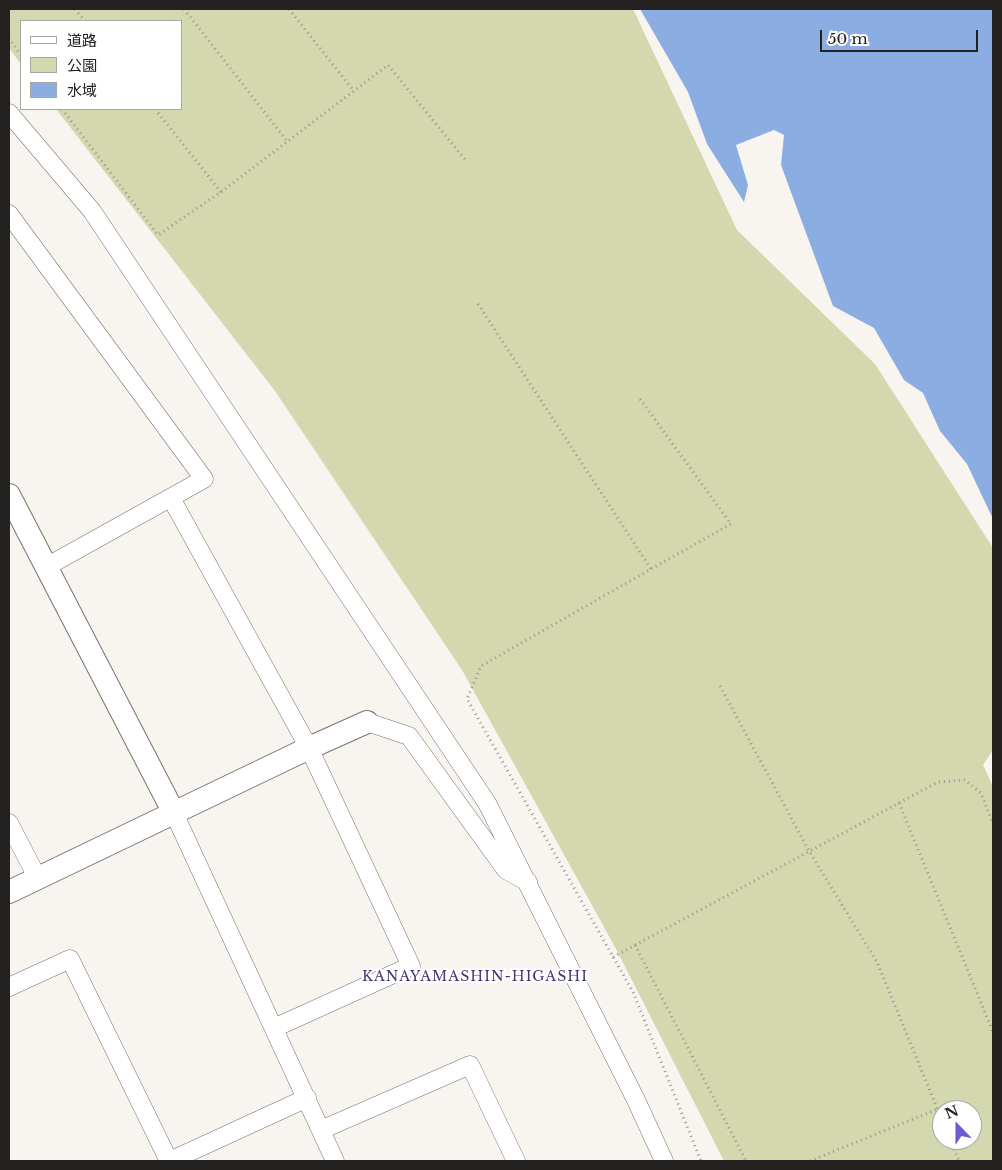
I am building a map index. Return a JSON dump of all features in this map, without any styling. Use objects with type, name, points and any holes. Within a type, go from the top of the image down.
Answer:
[{"type":"street","points":[[9,113],[92,210],[487,802],[636,1100],[664,1161]]},
{"type":"street","points":[[9,214],[204,480],[46,568]]},
{"type":"street","points":[[9,495],[174,813],[335,1161]]},
{"type":"street","points":[[171,498],[309,748],[411,966],[274,1028]]},
{"type":"street","points":[[9,892],[367,722],[409,736],[506,870],[528,882]]},
{"type":"street","points":[[9,823],[38,879]]},
{"type":"street","points":[[9,987],[70,959],[170,1161],[307,1098]]},
{"type":"street","points":[[321,1130],[470,1065],[516,1161]]},
{"type":"path","points":[[76,9],[84,20]]},
{"type":"path","points":[[184,9],[287,141]]},
{"type":"path","points":[[289,9],[353,90]]},
{"type":"path","points":[[9,38],[20,54]]},
{"type":"path","points":[[63,110],[158,234],[221,192],[388,65],[467,162]]},
{"type":"path","points":[[156,110],[221,192]]},
{"type":"path","points":[[478,304],[651,569]]},
{"type":"path","points":[[640,399],[731,524],[481,666],[467,699],[633,992],[701,1161]]},
{"type":"path","points":[[720,686],[809,851],[877,962],[934,1100]]},
{"type":"path","points":[[613,957],[938,782],[965,780],[980,793],[993,824]]},
{"type":"path","points":[[899,803],[993,1032]]},
{"type":"path","points":[[635,945],[746,1161]]},
{"type":"path","points":[[810,1161],[932,1111]]},
{"type":"green space","points":[[9,9],[633,9],[737,230],[875,364],[993,548],[993,750],[983,765],[993,787],[993,1161],[724,1161],[615,947],[462,670],[275,391],[57,110],[182,110],[182,20],[20,20],[20,63],[9,48]]},
{"type":"water","points":[[640,9],[993,9],[993,519],[967,464],[940,431],[923,393],[904,380],[874,328],[833,306],[781,165],[784,135],[774,130],[736,145],[748,185],[744,202],[707,144],[688,92]]},
{"type":"district","name":"KANAYAMASHIN-HIGASHI","points":[[475,977]]}]
